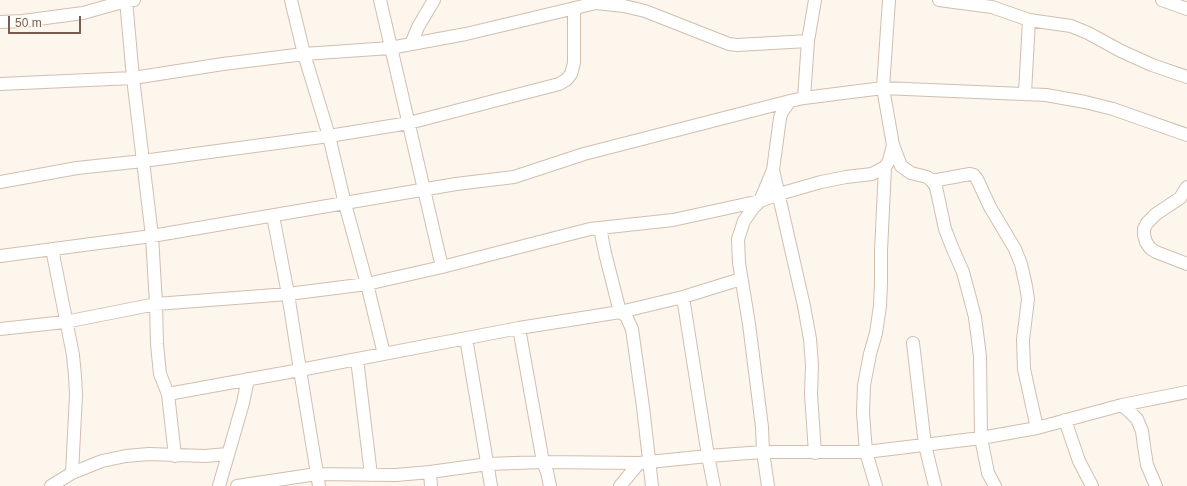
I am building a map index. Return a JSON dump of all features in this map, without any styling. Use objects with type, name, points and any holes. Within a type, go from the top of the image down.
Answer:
[{"type":"street","points":[[0,22],[23,21],[83,13],[129,0],[133,78],[152,236],[157,344],[160,374],[168,394],[175,456]]},
{"type":"street","points":[[291,0],[304,54],[329,136],[345,204],[368,284],[384,354]]},
{"type":"street","points":[[380,0],[442,266]]},
{"type":"street","points":[[411,44],[418,28],[434,0]]},
{"type":"street","points":[[804,98],[808,41],[818,0]]},
{"type":"street","points":[[889,0],[883,88],[893,145],[901,166],[905,170],[927,177],[936,187],[945,229],[962,272],[975,317],[980,356],[981,438],[988,473],[995,486]]},
{"type":"street","points":[[939,0],[994,4],[1029,20],[1071,26],[1088,33],[1138,59],[1187,77]]},
{"type":"street","points":[[1162,0],[1187,9]]},
{"type":"street","points":[[0,84],[133,78],[222,64],[304,54],[390,48],[466,34],[596,2],[624,6],[647,5],[729,44],[737,45],[808,41]]},
{"type":"street","points":[[0,182],[77,168],[144,161],[329,136],[409,123],[559,84],[566,80],[571,74],[574,63],[574,8]]},
{"type":"street","points":[[1025,93],[1029,20]]},
{"type":"street","points":[[0,256],[152,236],[456,184],[514,177],[584,154],[790,101],[883,88],[1046,95],[1106,107],[1187,135]]},
{"type":"street","points":[[768,486],[749,324],[739,263],[738,238],[744,221],[760,201],[773,170],[780,118],[782,112],[790,101]]},
{"type":"street","points":[[0,329],[66,322],[156,304],[288,294],[368,284],[590,229],[673,220],[760,201],[821,182],[872,174],[885,167],[889,161],[893,145]]},
{"type":"street","points":[[876,486],[866,452],[863,413],[864,385],[876,333],[880,306],[885,167]]},
{"type":"street","points":[[773,170],[810,339],[812,365],[811,394],[815,453]]},
{"type":"street","points":[[932,181],[970,174],[974,175],[978,179],[990,207],[1015,249],[1024,278],[1028,299],[1023,331],[1024,368],[1037,428]]},
{"type":"street","points":[[1187,187],[1180,198],[1156,214],[1147,223],[1144,229],[1146,242],[1150,248],[1156,252],[1187,264]]},
{"type":"street","points":[[273,216],[288,294],[319,486]]},
{"type":"street","points":[[600,228],[620,312],[626,316],[632,328],[644,407],[644,462],[652,486]]},
{"type":"street","points":[[52,249],[73,355],[75,376],[76,395],[72,473]]},
{"type":"street","points":[[168,394],[520,328],[620,312],[683,297],[741,279]]},
{"type":"street","points":[[683,297],[714,486]]},
{"type":"street","points":[[520,328],[543,462],[550,486]]},
{"type":"street","points":[[466,338],[491,486]]},
{"type":"street","points":[[914,344],[925,445],[935,486]]},
{"type":"street","points":[[357,359],[371,475]]},
{"type":"street","points":[[219,486],[243,403],[248,379]]},
{"type":"street","points":[[237,486],[262,484],[317,474],[396,475],[488,464],[543,462],[644,462],[764,452],[866,452],[981,438],[1037,428],[1122,405],[1187,392]]},
{"type":"street","points":[[1122,405],[1137,419],[1142,431],[1147,464],[1156,486]]},
{"type":"street","points":[[1065,420],[1079,461],[1092,486]]},
{"type":"street","points":[[51,486],[72,473],[102,461],[126,456],[149,454],[175,456],[228,454]]},
{"type":"street","points":[[620,486],[644,462]]},
{"type":"street","points":[[430,472],[431,486]]}]
